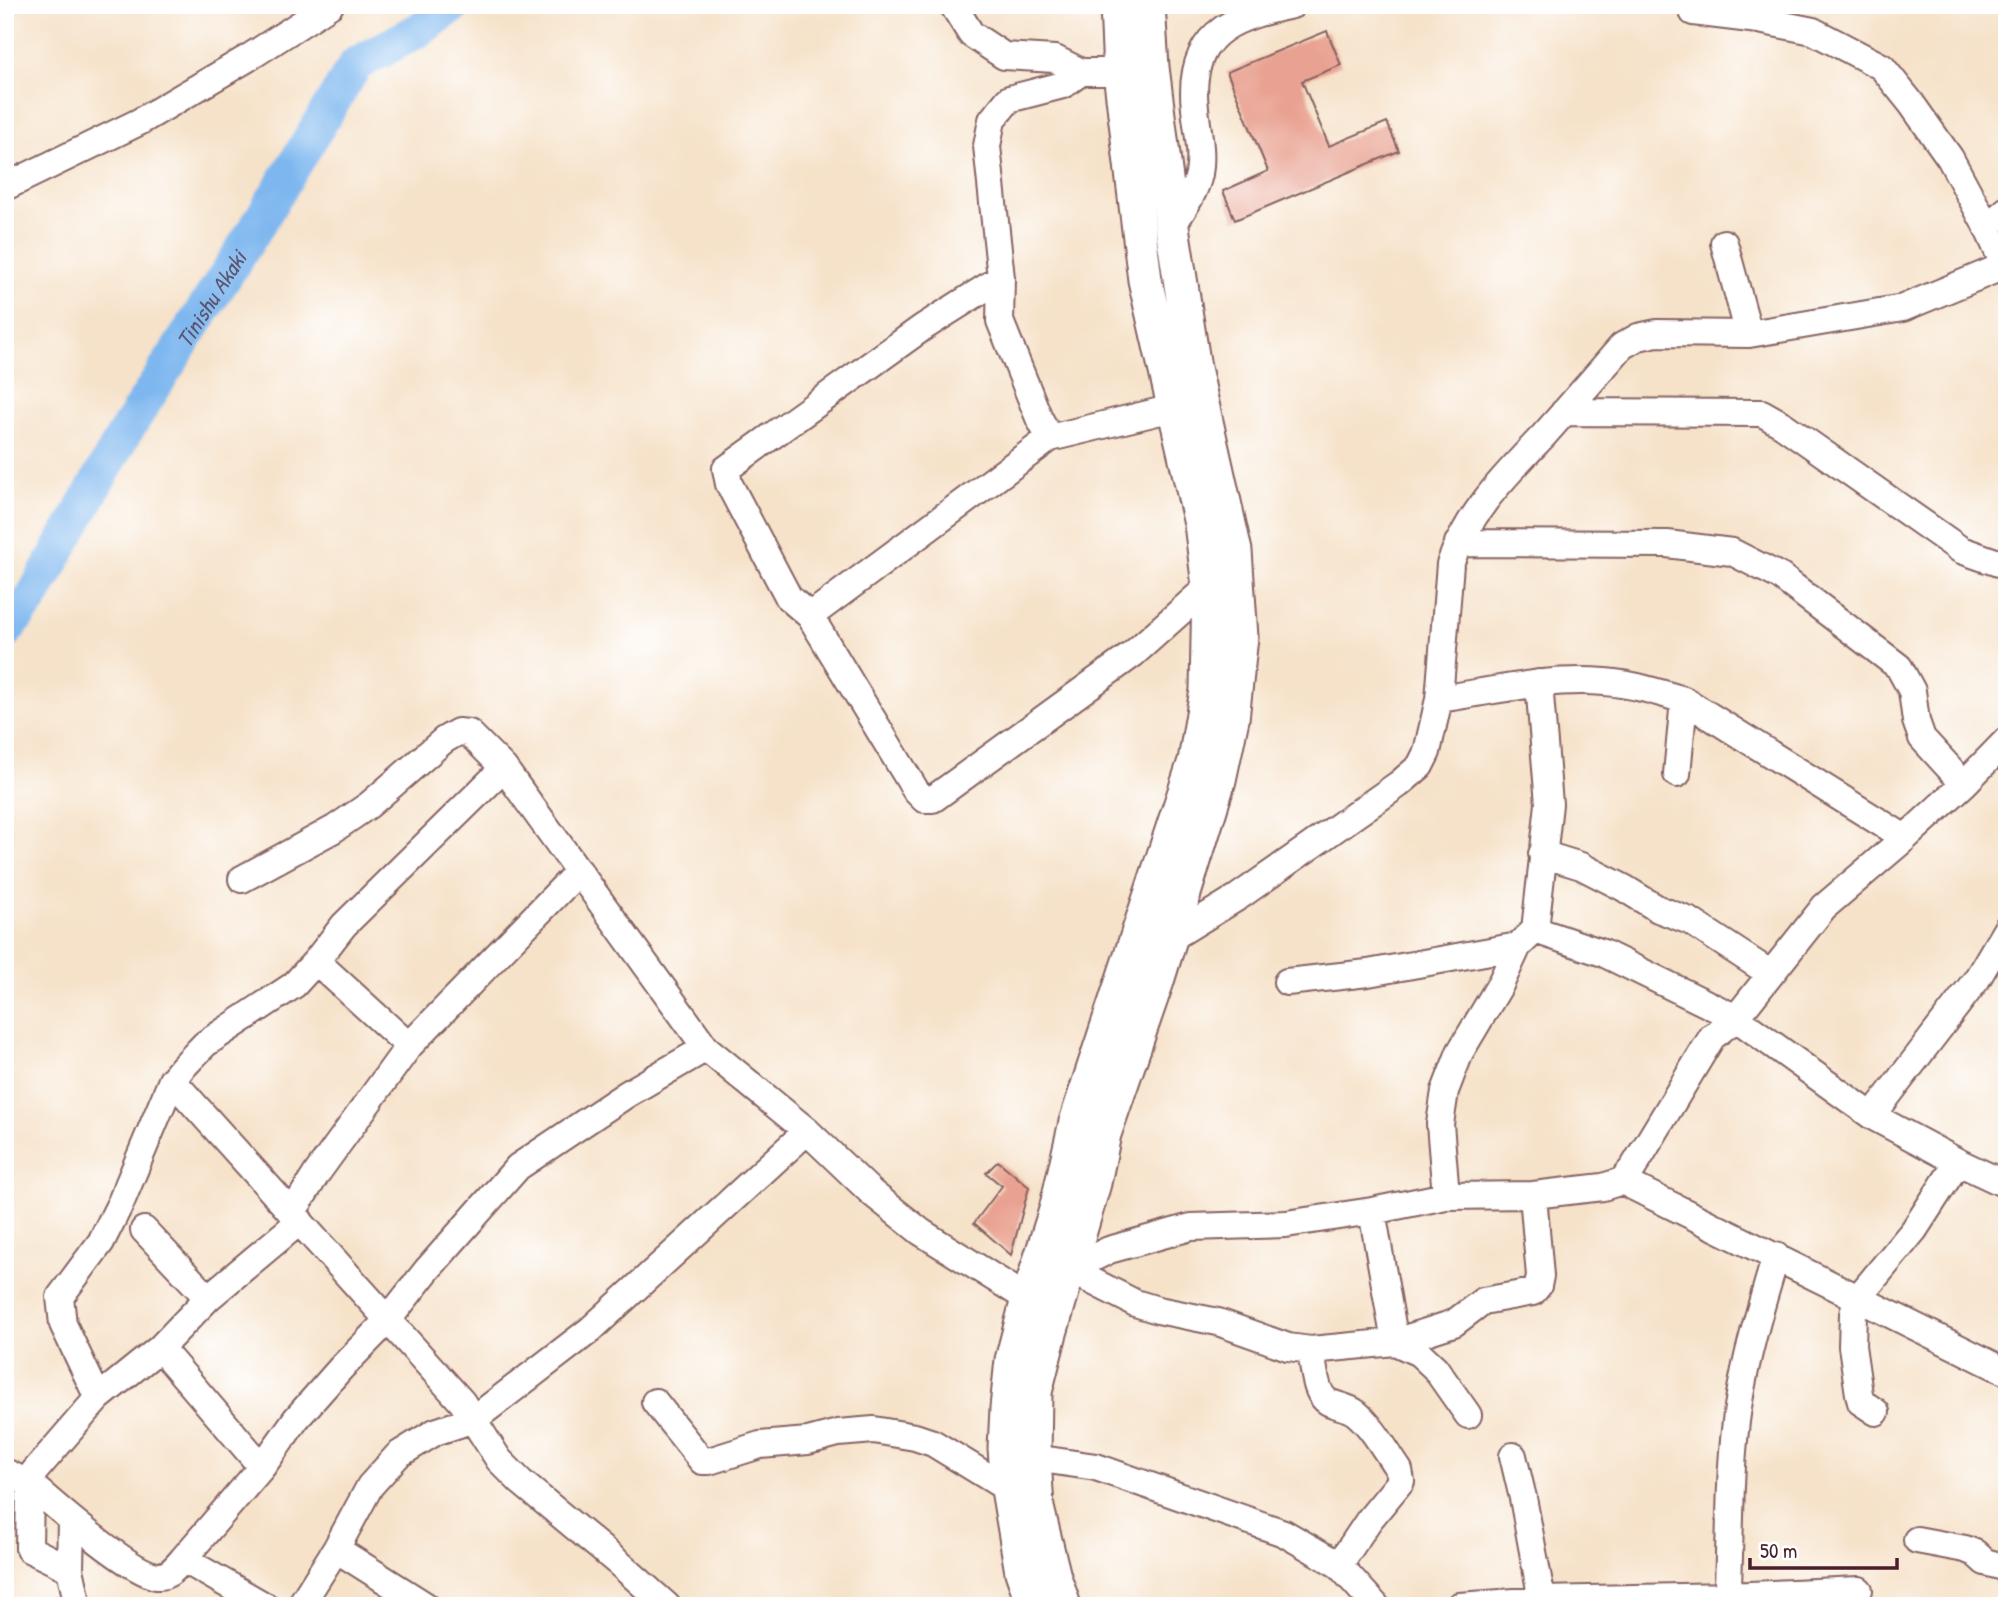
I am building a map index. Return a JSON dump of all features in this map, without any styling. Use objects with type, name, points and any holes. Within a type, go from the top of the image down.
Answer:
[{"type":"main road","points":[[1034,1606],[1022,1572],[1008,1489],[1007,1408],[1012,1360],[1056,1210],[1076,1122],[1195,761],[1207,690],[1209,586],[1201,524],[1145,279],[1120,72],[1117,5]]},
{"type":"main road","points":[[1065,1606],[1054,1577],[1037,1508],[1034,1458],[1035,1392],[1074,1273],[1104,1133],[1171,939],[1219,780],[1231,719],[1241,637],[1235,551],[1194,368],[1172,227],[1152,67],[1148,5]]},
{"type":"street","points":[[5,187],[139,121],[248,58],[330,5]]},
{"type":"street","points":[[953,5],[971,34],[1004,56],[1055,60],[1081,72],[1120,72]]},
{"type":"street","points":[[1172,227],[1190,197],[1199,175],[1201,151],[1194,92],[1198,67],[1208,43],[1225,26],[1253,14],[1292,5]]},
{"type":"street","points":[[1139,928],[1171,939],[1238,897],[1399,784],[1420,766],[1427,752],[1439,699],[1450,564],[1466,526],[1493,489],[1622,346],[1638,337],[1657,333],[1749,334],[1903,308],[2005,268],[1997,218],[1882,67],[1813,31],[1759,20],[1693,12]]},
{"type":"street","points":[[1050,438],[1039,418],[1000,321],[1001,278],[986,146],[992,120],[1009,99],[1063,85],[1081,72]]},
{"type":"street","points":[[1724,243],[1749,334]]},
{"type":"street","points":[[1001,278],[922,328],[726,468],[729,484],[789,598],[810,616],[916,791],[924,799],[933,799],[1132,654],[1209,586]]},
{"type":"street","points":[[810,616],[1050,438],[1173,408]]},
{"type":"street","points":[[1564,412],[1762,413],[1961,550],[2007,566]]},
{"type":"street","points":[[1458,543],[1667,544],[1732,552],[1781,577],[1899,667],[1912,691],[1916,721],[1922,738],[1964,784]]},
{"type":"street","points":[[1439,699],[1539,683],[1604,681],[1649,688],[1684,700],[1905,838]]},
{"type":"street","points":[[1446,1196],[1440,1124],[1445,1091],[1460,1052],[1526,938],[1542,854],[1549,804],[1539,683]]},
{"type":"street","points":[[1677,774],[1684,700]]},
{"type":"street","points":[[243,879],[334,829],[369,805],[444,740],[458,732],[469,733],[504,768],[706,1048],[807,1131],[872,1193],[921,1232],[1028,1299]]},
{"type":"street","points":[[1533,1195],[1540,1276],[1538,1286],[1533,1292],[1483,1301],[1454,1323],[1395,1342],[1311,1350],[1288,1347],[1217,1322],[1158,1310],[1116,1294],[1074,1273],[1091,1259],[1109,1250],[1191,1227],[1286,1224],[1446,1196],[1533,1195],[1603,1187],[1622,1181],[1633,1168],[1712,1037],[1736,1018],[1824,907],[1905,838],[2007,740]]},
{"type":"street","points":[[98,1398],[63,1324],[60,1297],[101,1242],[121,1202],[172,1080],[205,1044],[294,985],[344,925],[504,768]]},
{"type":"street","points":[[1542,854],[1581,866],[1658,909],[1690,921],[1771,974]]},
{"type":"street","points":[[70,1569],[29,1549],[30,1484],[34,1472],[98,1398],[160,1348],[208,1298],[296,1217],[317,1173],[409,1046],[579,871]]},
{"type":"street","points":[[1872,1116],[1977,979],[2007,928]]},
{"type":"street","points":[[1287,982],[1368,973],[1526,938],[1604,953],[1736,1018],[1872,1116],[2007,1185]]},
{"type":"street","points":[[316,961],[409,1046]]},
{"type":"street","points":[[5,1472],[30,1484],[71,1520],[145,1573],[160,1576],[172,1572],[262,1467],[296,1419],[387,1321],[427,1270],[519,1167],[627,1094],[706,1048]]},
{"type":"street","points":[[172,1080],[462,1402],[499,1460],[521,1482],[621,1564],[667,1606]]},
{"type":"street","points":[[300,1606],[336,1549],[370,1486],[398,1455],[435,1432],[474,1419],[590,1330],[807,1131]]},
{"type":"street","points":[[1876,1412],[1861,1402],[1859,1394],[1852,1346],[1853,1314],[1857,1299],[1913,1230],[1958,1162]]},
{"type":"street","points":[[1622,1181],[2007,1373]]},
{"type":"street","points":[[1372,1211],[1395,1342]]},
{"type":"street","points":[[144,1230],[208,1298]]},
{"type":"street","points":[[1727,1601],[1731,1484],[1738,1408],[1755,1322],[1776,1256]]},
{"type":"street","points":[[1395,1342],[1419,1353],[1435,1368],[1468,1415]]},
{"type":"street","points":[[160,1348],[262,1467]]},
{"type":"street","points":[[1311,1350],[1317,1386],[1323,1397],[1328,1402],[1347,1407],[1358,1414],[1399,1470],[1401,1481],[1369,1520],[1339,1565]]},
{"type":"street","points":[[655,1402],[702,1461],[760,1445],[808,1441],[838,1433],[874,1430],[933,1443],[1008,1489]]},
{"type":"street","points":[[1513,1456],[1542,1600]]},
{"type":"street","points":[[1034,1458],[1097,1467],[1284,1533],[1339,1565],[1376,1606]]},
{"type":"street","points":[[71,1520],[70,1569],[78,1606]]},
{"type":"street","points":[[1917,1540],[1965,1549],[1985,1562],[2007,1568]]},
{"type":"street","points":[[336,1549],[426,1606]]},
{"type":"street","points":[[184,1559],[265,1606]]},
{"type":"street","points":[[1459,1606],[1542,1600],[1727,1601],[1859,1590]]},
{"type":"building","points":[[1327,31],[1341,65],[1302,81],[1329,146],[1387,122],[1399,151],[1235,220],[1223,191],[1268,171],[1227,72]]},
{"type":"building","points":[[998,1161],[1029,1187],[1011,1255],[974,1223],[1002,1186],[986,1173]]},
{"type":"waterway","name":"Tinishu Akaki","points":[[5,632],[32,598],[124,434],[252,234],[356,64],[419,30],[455,5]]}]
